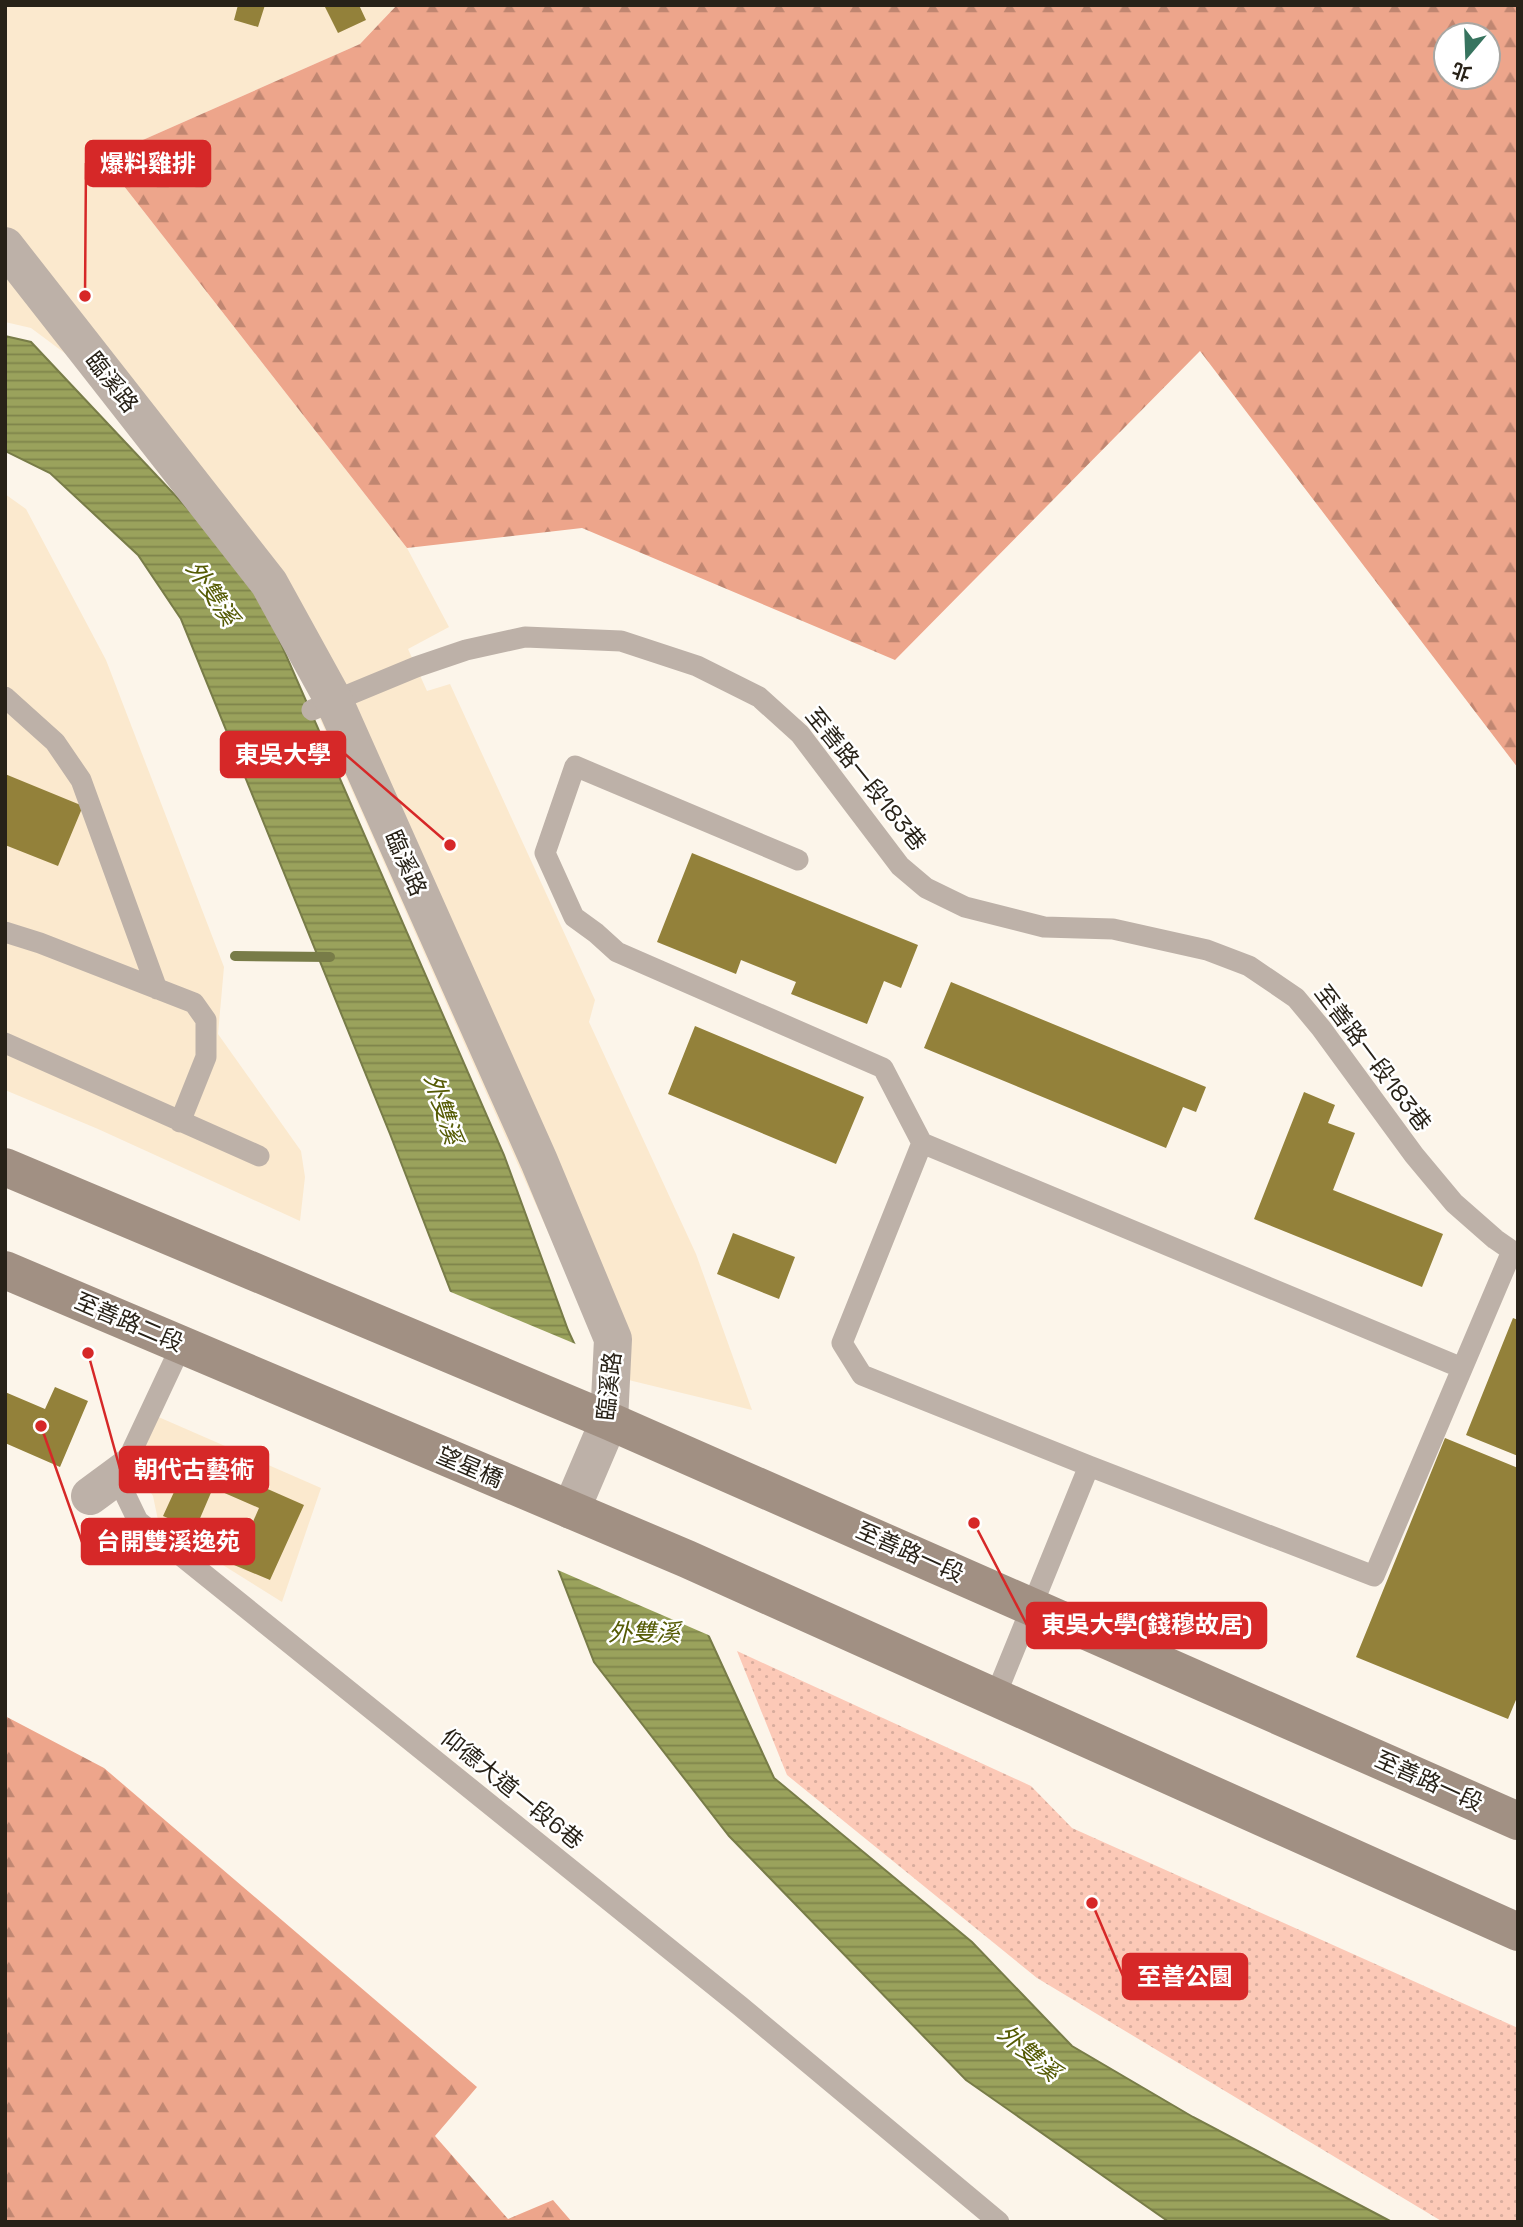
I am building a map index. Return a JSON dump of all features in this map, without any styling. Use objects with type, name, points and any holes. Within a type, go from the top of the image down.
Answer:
[{"type":"main road","points":[[5,1167],[609,1421]]},
{"type":"main road","name":"至善路二段","points":[[5,1270],[254,1374]]},
{"type":"main road","name":"望星橋","points":[[254,1374],[687,1559],[995,1697]]},
{"type":"main road","name":"至善路一段","points":[[609,1421],[1518,1821]]},
{"type":"main road","points":[[995,1697],[1518,1932]]},
{"type":"street","name":"臨溪路","points":[[5,246],[269,583],[323,706],[539,1161],[613,1339],[609,1421],[571,1510]]},
{"type":"street","points":[[90,1496],[128,1468]]},
{"type":"lane","name":"至善路一段183巷","points":[[323,706],[416,667],[466,650],[525,637],[621,641],[697,666],[759,697],[800,734],[900,866],[926,888],[965,907],[1044,927],[1113,929],[1207,950],[1249,966],[1296,998],[1414,1155],[1454,1203],[1515,1253]]},
{"type":"lane","points":[[5,697],[55,742],[81,780],[157,989]]},
{"type":"lane","points":[[798,860],[575,766],[545,853],[574,917],[617,952],[883,1069],[922,1143],[1462,1368]]},
{"type":"lane","points":[[5,932],[194,1003],[206,1020],[206,1057],[180,1122]]},
{"type":"lane","points":[[5,1043],[259,1156]]},
{"type":"lane","points":[[922,1143],[842,1343],[862,1375],[1374,1576],[1462,1368],[1515,1253]]},
{"type":"lane","name":"仰德大道一段6巷","points":[[182,1344],[129,1457],[125,1494],[138,1521],[740,2006],[999,2222]]},
{"type":"lane","points":[[995,1697],[1089,1466]]},
{"type":"shaded area","points":[[5,5],[397,5],[360,44],[102,158],[407,548],[449,627],[408,649],[427,691],[450,684],[595,1000],[589,1022],[696,1254],[752,1410],[612,1376],[261,586],[121,395],[31,328],[5,322]]},
{"type":"shaded area","points":[[5,494],[26,509],[106,660],[224,967],[218,1034],[301,1151],[305,1177],[300,1221],[98,1129],[5,1090]]},
{"type":"shaded area","points":[[147,1412],[321,1488],[282,1602],[159,1525],[153,1496],[137,1472]]},
{"type":"shaded area","points":[[737,1651],[1031,1786],[1072,1828],[1518,2028],[1518,2222],[1443,2222],[1037,1978],[787,1775]]},
{"type":"green space","points":[[397,5],[1518,5],[1518,768],[1200,351],[895,660],[582,528],[407,548],[102,158],[360,44]]},
{"type":"green space","points":[[5,1716],[104,1768],[477,2087],[435,2136],[508,2219],[553,2200],[572,2222],[5,2222]]},
{"type":"water","name":"外雙溪","points":[[5,336],[31,342],[252,577],[504,1155],[568,1330],[774,1778],[972,1942],[1072,2046],[1193,2117],[1392,2222],[1169,2222],[966,2080],[729,1836],[594,1662],[390,1134],[181,619],[138,555],[50,473],[5,451]]},
{"type":"pier","points":[[446,1290],[578,1345],[713,1637],[553,1568]]},
{"type":"building","points":[[238,5],[265,5],[258,27],[234,20]]},
{"type":"building","points":[[324,5],[359,5],[366,20],[338,33]]},
{"type":"building","points":[[5,774],[83,806],[58,866],[5,845]]},
{"type":"building","points":[[692,853],[918,945],[901,988],[884,981],[867,1024],[791,994],[796,982],[741,960],[736,974],[657,942]]},
{"type":"building","points":[[951,982],[1206,1087],[1196,1112],[1183,1107],[1166,1148],[924,1048]]},
{"type":"building","points":[[695,1026],[864,1097],[836,1164],[668,1094]]},
{"type":"building","points":[[1304,1092],[1335,1105],[1328,1123],[1355,1133],[1333,1190],[1443,1234],[1422,1287],[1254,1219]]},
{"type":"building","points":[[733,1233],[795,1257],[779,1299],[717,1274]]},
{"type":"building","points":[[1513,1318],[1518,1320],[1518,1456],[1466,1435]]},
{"type":"building","points":[[55,1387],[88,1401],[60,1467],[5,1443],[5,1392],[45,1409]]},
{"type":"building","points":[[1445,1438],[1518,1468],[1518,1695],[1508,1719],[1356,1657]]},
{"type":"building","points":[[191,1455],[304,1505],[270,1580],[234,1565],[259,1508],[213,1488],[195,1530],[163,1516]]},
{"type":"waterway","points":[[235,956],[330,957]]},
{"type":"place","name":"爆料雞排","points":[[85,296]]},
{"type":"place","name":"東吳大學","points":[[450,845]]},
{"type":"place","name":"朝代古藝術","points":[[88,1353]]},
{"type":"place","name":"台開雙溪逸苑","points":[[41,1426]]},
{"type":"place","name":"東吳大學(錢穆故居)","points":[[974,1523]]},
{"type":"place","name":"至善公園","points":[[1092,1903]]}]
